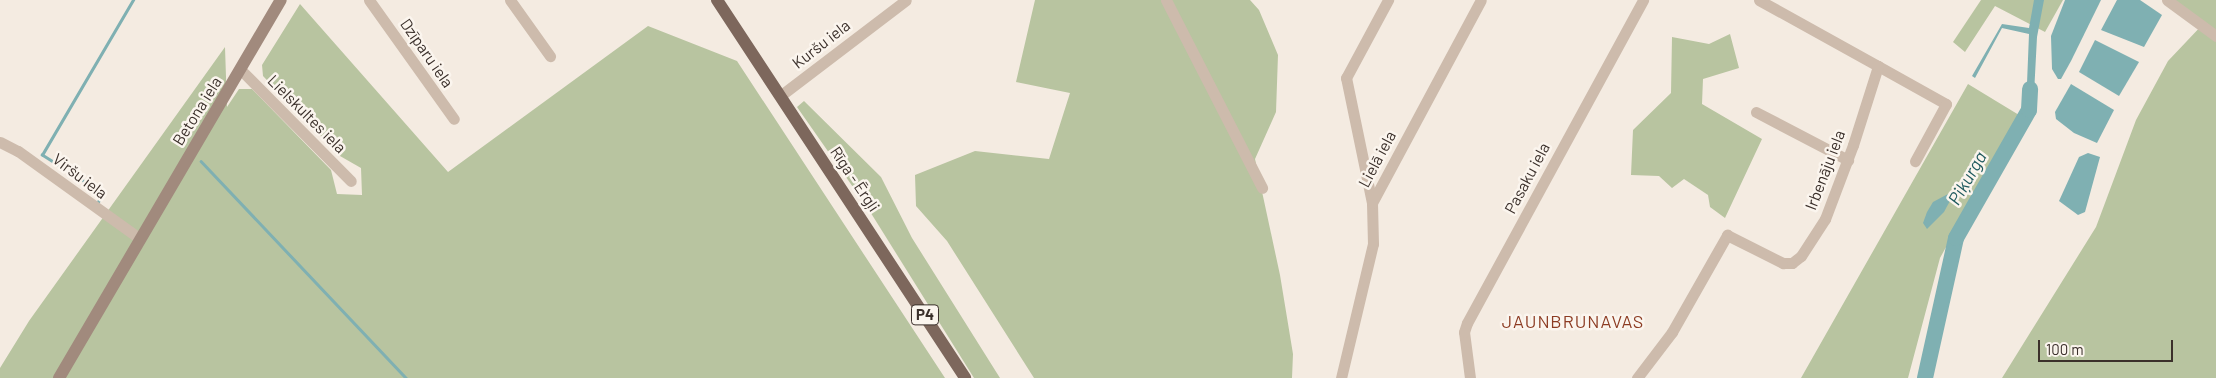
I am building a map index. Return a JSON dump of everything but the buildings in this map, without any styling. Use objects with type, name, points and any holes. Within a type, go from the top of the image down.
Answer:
[{"type":"main road","name":"Betona iela","points":[[59,378],[139,238],[241,70],[281,0]]},
{"type":"main road","name":"Rīga - Ērgļi","points":[[717,0],[965,378]]},
{"type":"street","points":[[510,0],[550,56]]},
{"type":"street","name":"Kuršu iela","points":[[780,96],[906,0]]},
{"type":"street","points":[[1166,0],[1262,188]]},
{"type":"street","points":[[1372,203],[1346,78],[1388,0]]},
{"type":"street","name":"Lielā iela","points":[[1340,378],[1373,244],[1372,203],[1481,0]]},
{"type":"street","name":"Pasaku iela","points":[[1470,378],[1464,332],[1467,322],[1643,0]]},
{"type":"street","points":[[1759,0],[1946,104],[1915,161]]},
{"type":"street","points":[[2167,0],[2216,36]]},
{"type":"street","name":"Dzīparu iela","points":[[375,2],[454,118]]},
{"type":"street","name":"Irbenāju iela","points":[[1637,378],[1667,339],[1727,235],[1783,263],[1792,263],[1800,256],[1824,219],[1848,160],[1878,66]]},
{"type":"street","name":"Lielskultes iela","points":[[241,70],[351,181]]},
{"type":"street","points":[[1756,112],[1848,160]]},
{"type":"street","name":"Viršu iela","points":[[0,142],[18,150],[139,238]]},
{"type":"green space","points":[[1035,0],[1250,0],[1259,10],[1278,55],[1276,112],[1255,159],[1280,275],[1293,354],[1292,378],[1034,378],[947,241],[916,206],[915,175],[975,151],[1049,159],[1070,93],[1016,82]]},
{"type":"green space","points":[[1981,0],[2063,0],[2045,32],[1995,6],[1965,52],[1953,42]]},
{"type":"green space","points":[[2173,0],[2216,0],[2216,378],[2002,378],[2096,227],[2136,120],[2168,61],[2204,23]]},
{"type":"green space","points":[[300,4],[448,172],[648,26],[737,61],[945,378],[0,378],[0,368],[29,321],[225,47],[227,107],[239,89],[252,89],[331,170],[337,194],[362,195],[361,168],[340,156],[263,76],[262,65]]},
{"type":"green space","points":[[1730,34],[1739,68],[1703,79],[1702,104],[1762,139],[1725,218],[1710,207],[1708,195],[1684,179],[1672,188],[1659,176],[1631,175],[1633,130],[1671,93],[1672,37],[1709,44]]},
{"type":"green space","points":[[1968,84],[2019,115],[1940,258],[1908,378],[1801,378]]},
{"type":"green space","points":[[804,101],[881,177],[912,238],[1000,378],[974,378],[869,210],[797,107]]},
{"type":"water","points":[[2034,0],[2044,0],[2037,37],[2033,113],[2026,108],[2029,34],[2002,28],[1975,78],[1972,76],[2002,24],[2029,28]]},
{"type":"water","points":[[2065,0],[2101,0],[2071,61],[2061,79],[2058,79],[2052,69],[2051,36]]},
{"type":"water","points":[[2117,0],[2140,0],[2162,15],[2144,47],[2101,30]]},
{"type":"water","points":[[2095,40],[2139,62],[2119,96],[2079,72]]},
{"type":"water","points":[[2071,84],[2114,110],[2097,143],[2074,133],[2056,119],[2055,112]]},
{"type":"water","points":[[2088,153],[2100,157],[2085,212],[2078,215],[2059,201],[2079,157]]},
{"type":"water","points":[[1948,194],[1951,199],[1944,212],[1927,229],[1923,223],[1933,202]]},
{"type":"waterway","points":[[98,202],[102,193],[42,155],[133,0]]},
{"type":"waterway","name":"Piķurga","points":[[1925,378],[1956,238],[2029,110],[2030,89]]},
{"type":"waterway","points":[[201,161],[406,378]]},
{"type":"district","name":"JAUNBRUNAVAS","points":[[1573,321]]}]
